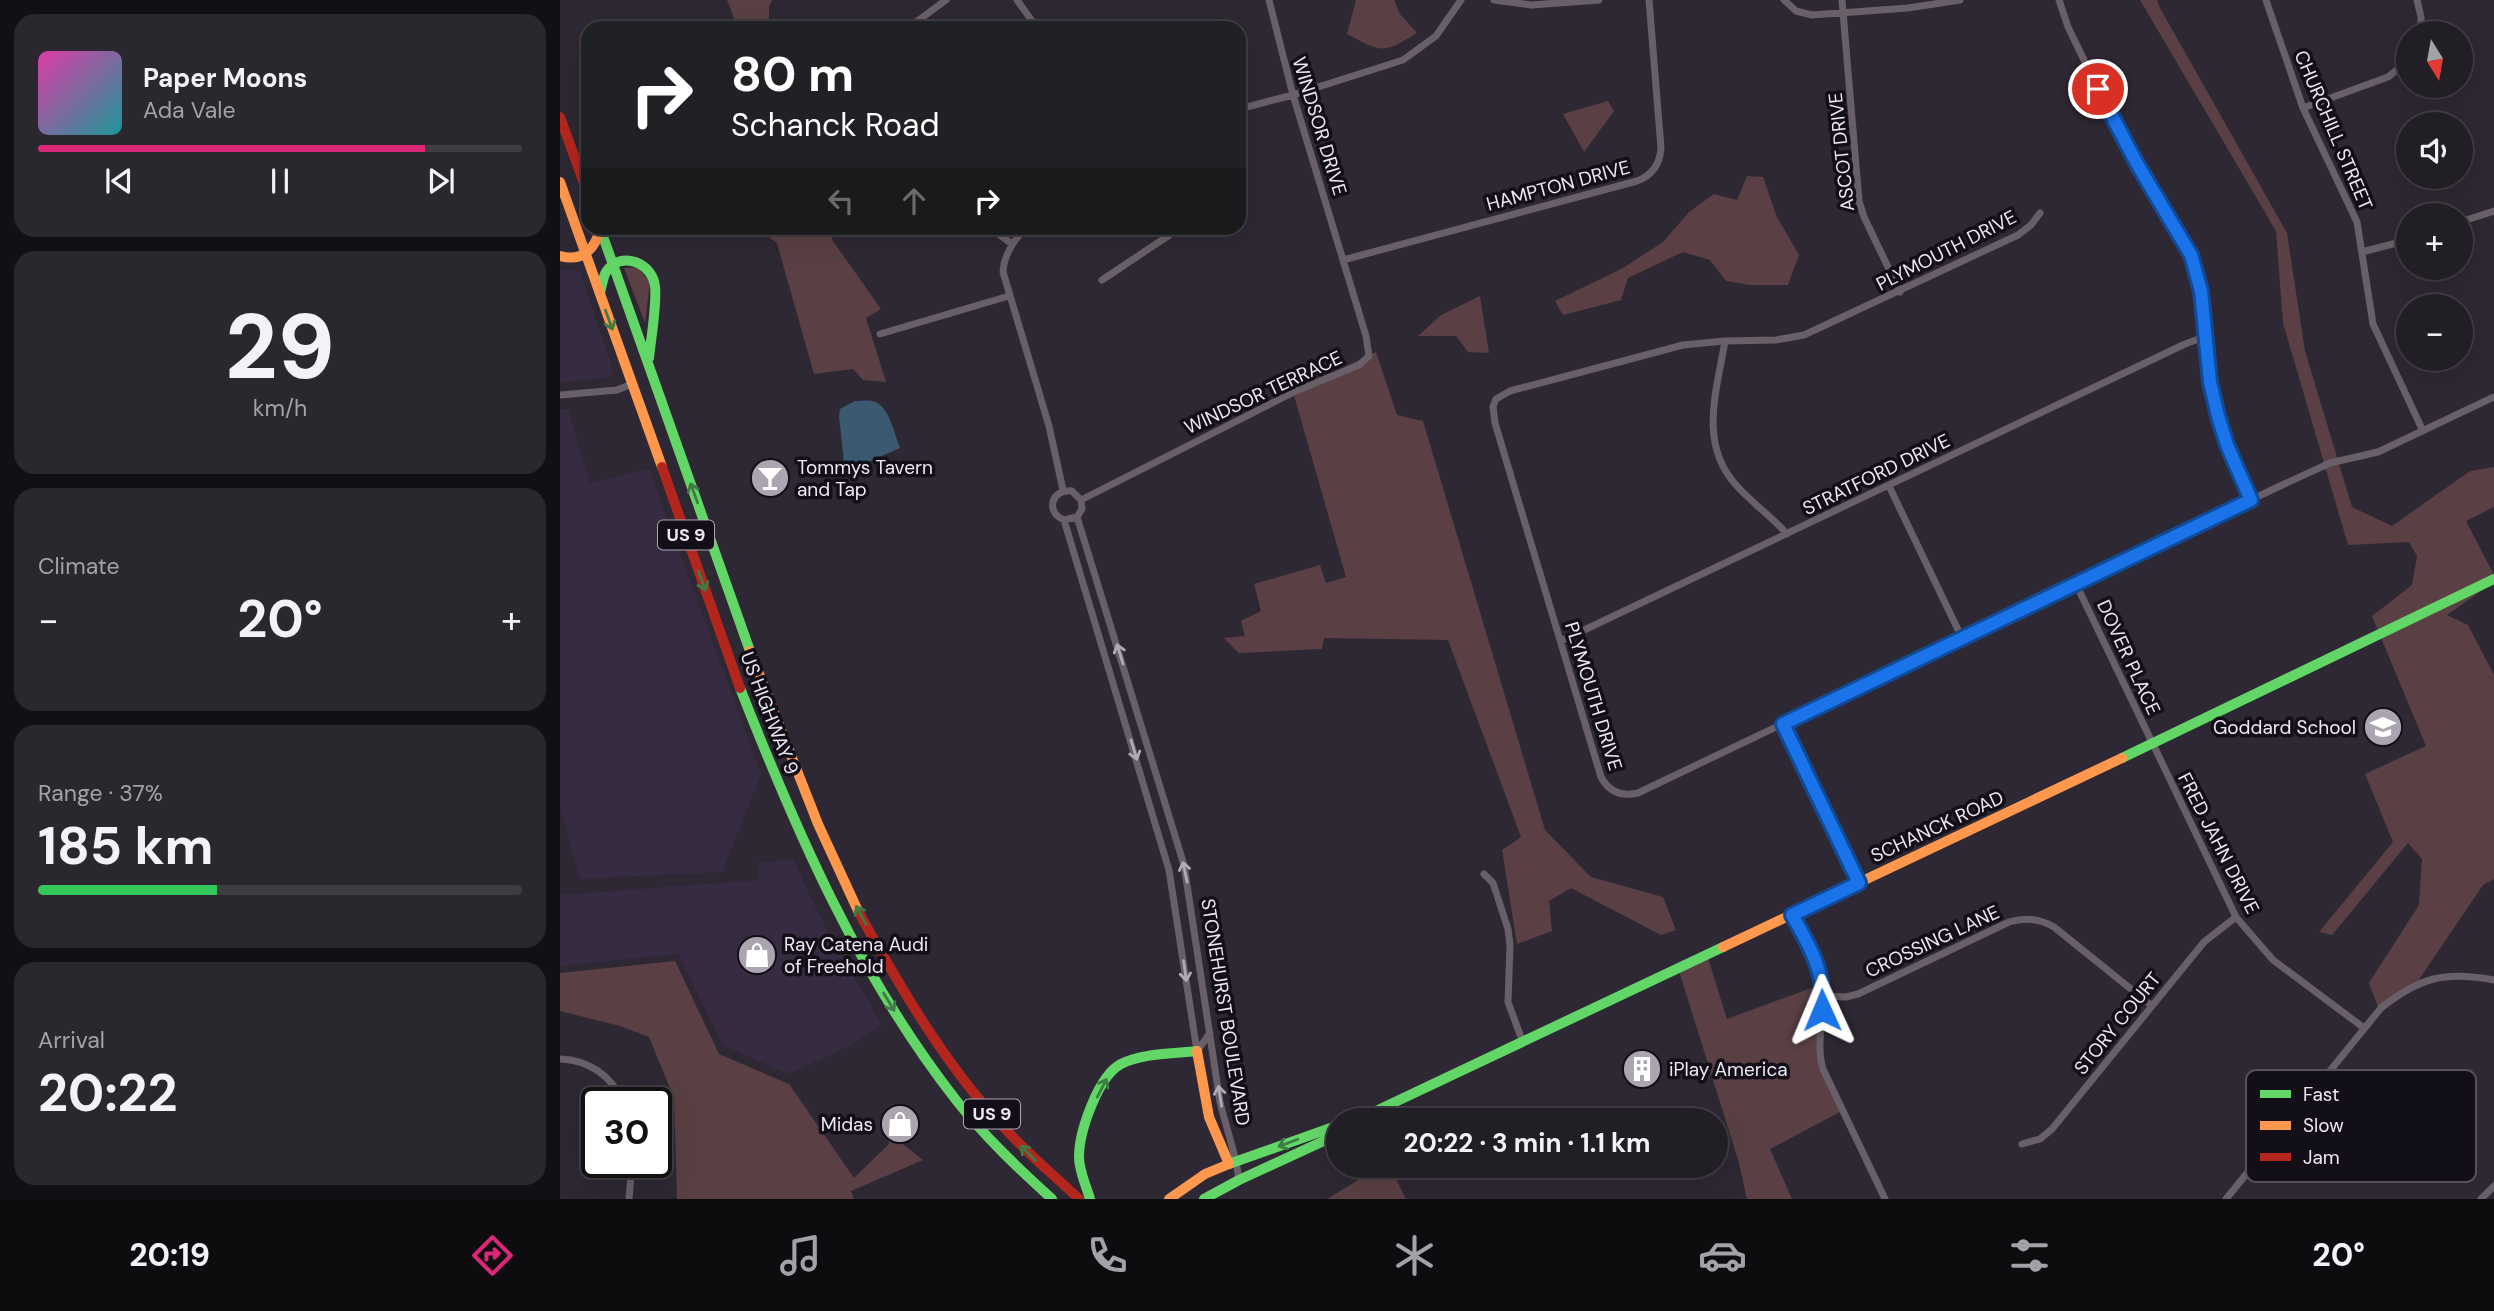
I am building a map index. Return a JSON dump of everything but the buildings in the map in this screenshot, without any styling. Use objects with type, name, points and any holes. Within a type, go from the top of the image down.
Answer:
[{"type":"main road","points":[[560,117],[581,175]]},
{"type":"main road","name":"US HIGHWAY 9","points":[[560,183],[750,715],[837,909],[890,1004],[941,1080],[988,1138],[1052,1199]]},
{"type":"main road","points":[[560,256],[574,259],[586,256],[595,247],[598,235]]},
{"type":"main road","name":"US HIGHWAY 9","points":[[603,235],[793,767],[852,898],[906,995],[965,1082],[1025,1150],[1079,1199]]},
{"type":"main road","points":[[600,294],[605,273],[613,264],[627,260],[639,262],[646,267],[654,279],[649,366]]},
{"type":"main road","name":"SCHANCK ROAD","points":[[1382,1108],[2152,744],[2494,579]]},
{"type":"main road","points":[[1090,1199],[1079,1153],[1081,1140],[1102,1084],[1112,1071],[1123,1064],[1197,1051]]},
{"type":"main road","name":"STONEHURST BOULEVARD","points":[[1197,1051],[1209,1117],[1233,1163]]},
{"type":"main road","points":[[1169,1199],[1198,1178],[1326,1130]]},
{"type":"main road","points":[[1204,1199],[1326,1139]]},
{"type":"street","points":[[918,21],[946,0]]},
{"type":"street","points":[[1017,0],[1032,21]]},
{"type":"street","name":"WINDSOR DRIVE","points":[[1269,0],[1293,95],[1343,260]]},
{"type":"street","points":[[1246,107],[1406,59],[1436,36],[1461,0]]},
{"type":"street","points":[[1494,0],[1532,5],[1599,0]]},
{"type":"street","name":"HAMPTON DRIVE","points":[[1343,260],[1637,181],[1650,174],[1659,162],[1661,148],[1649,0]]},
{"type":"street","points":[[1784,0],[1803,14],[1812,15],[1916,7],[1960,0]]},
{"type":"street","name":"ASCOT DRIVE","points":[[1842,0],[1859,201],[1900,292]]},
{"type":"street","points":[[2059,0],[2068,27],[2119,130],[2191,255],[2201,291],[2210,382],[2218,416],[2227,445],[2251,500]]},
{"type":"street","name":"CHURCHILL STREET","points":[[2266,0],[2303,108],[2354,212],[2373,324],[2423,431]]},
{"type":"street","points":[[2417,0],[2421,21]]},
{"type":"street","points":[[2303,108],[2388,77],[2396,71]]},
{"type":"street","points":[[2473,218],[2494,211]]},
{"type":"street","name":"PLYMOUTH DRIVE","points":[[2040,213],[2018,235],[1804,335],[1776,340],[1700,342],[1668,348],[1510,391],[1496,399],[1493,404],[1495,424],[1601,776],[1609,789],[1620,794],[1638,793],[2330,463],[2369,456],[2494,397]]},
{"type":"street","points":[[1000,235],[1012,244]]},
{"type":"street","name":"STONEHURST BOULEVARD","points":[[1019,235],[1003,262],[1003,272],[1049,426],[1063,490],[1055,496],[1051,506],[1055,516],[1064,520],[1148,797],[1175,899],[1197,1051]]},
{"type":"street","points":[[1102,280],[1170,235]]},
{"type":"street","points":[[2362,252],[2396,243]]},
{"type":"street","name":"WINDSOR TERRACE","points":[[1081,500],[1251,413],[1366,361],[1370,353],[1369,346],[1343,260]]},
{"type":"street","points":[[880,334],[1009,296]]},
{"type":"street","name":"STRATFORD DRIVE","points":[[1561,640],[2204,337]]},
{"type":"street","points":[[1725,341],[1712,417],[1716,450],[1734,484],[1787,534]]},
{"type":"street","points":[[560,396],[617,390],[632,384]]},
{"type":"street","points":[[1889,486],[1962,638]]},
{"type":"street","points":[[1063,490],[1072,491],[1081,500],[1082,509],[1077,517],[1064,520]]},
{"type":"street","name":"STONEHURST BOULEVARD","points":[[1077,517],[1184,865],[1220,1102],[1239,1180]]},
{"type":"street","name":"DOVER PLACE","points":[[2076,584],[2152,744]]},
{"type":"street","points":[[1783,724],[1859,883]]},
{"type":"street","name":"FRED JAHN DRIVE","points":[[2152,744],[2236,917],[2273,960],[2364,1028]]},
{"type":"street","points":[[1148,797],[1163,793]]},
{"type":"street","points":[[1484,874],[1493,883],[1508,929],[1508,1002],[1522,1040]]},
{"type":"street","points":[[1792,915],[1822,976],[1824,996],[1819,1049],[1823,1069],[1885,1199]]},
{"type":"street","name":"STORY COURT","points":[[2022,1144],[2040,1139],[2052,1129],[2204,942],[2236,917]]},
{"type":"street","name":"CROSSING LANE","points":[[1824,996],[1846,997],[1858,994],[2009,922],[2028,919],[2054,927],[2152,1006]]},
{"type":"street","points":[[2330,1070],[2381,1008],[2402,992],[2425,980],[2470,975],[2494,980]]},
{"type":"street","points":[[1188,992],[1204,990]]},
{"type":"street","points":[[1197,1051],[1210,1033]]},
{"type":"street","points":[[560,1059],[574,1060],[598,1070],[615,1087]]},
{"type":"street","points":[[2226,1199],[2246,1174]]},
{"type":"street","points":[[629,1199],[631,1178]]},
{"type":"street","points":[[2481,1199],[2494,1186]]},
{"type":"shaded area","points":[[727,0],[772,0],[769,21],[735,21]]},
{"type":"shaded area","points":[[1356,0],[1394,0],[1400,14],[1417,33],[1389,48],[1376,48],[1347,34]]},
{"type":"shaded area","points":[[2140,0],[2157,0],[2287,233],[2305,351],[2352,507],[2392,526],[2470,471],[2494,467],[2494,507],[2466,521],[2494,575],[2494,582],[2447,615],[2468,625],[2494,675],[2494,879],[2483,885],[2418,981],[2378,1007],[2369,983],[2419,905],[2422,859],[2408,843],[2332,935],[2319,932],[2393,842],[2365,774],[2426,746],[2372,616],[2412,585],[2417,556],[2409,542],[2348,545],[2283,323],[2276,231]]},
{"type":"shaded area","points":[[1608,101],[1614,111],[1584,152],[1563,114]]},
{"type":"shaded area","points":[[1747,176],[1763,177],[1777,217],[1799,255],[1788,285],[1750,285],[1726,281],[1710,260],[1683,252],[1628,278],[1621,300],[1563,315],[1555,301],[1623,268],[1663,242],[1689,212],[1714,194],[1737,200]]},
{"type":"shaded area","points":[[766,235],[831,235],[881,309],[866,318],[886,382],[863,380],[853,369],[814,374],[777,243]]},
{"type":"shaded area","points":[[637,267],[650,282],[645,323],[624,268]]},
{"type":"shaded area","points":[[560,269],[580,272],[613,370],[611,377],[560,383]]},
{"type":"shaded area","points":[[1480,296],[1489,353],[1468,352],[1456,336],[1418,336],[1441,315]]},
{"type":"shaded area","points":[[1376,352],[1397,415],[1423,421],[1545,830],[1591,877],[1663,897],[1676,930],[1661,935],[1571,888],[1549,901],[1552,931],[1517,944],[1502,850],[1521,837],[1448,640],[1324,638],[1322,649],[1239,653],[1224,638],[1245,636],[1241,621],[1261,611],[1254,584],[1320,565],[1326,583],[1346,577],[1293,392]]},
{"type":"shaded area","points":[[560,409],[568,409],[590,483],[649,469],[761,774],[722,872],[580,879],[560,807]]},
{"type":"shaded area","points":[[793,859],[819,915],[882,1025],[845,1048],[788,1074],[723,1045],[678,954],[560,966],[560,895],[759,880],[759,863]]},
{"type":"shaded area","points":[[1708,958],[1727,1019],[1822,984],[1820,1058],[1842,1111],[1770,1149],[1792,1199],[1747,1199],[1728,1128],[1728,1108],[1722,1108],[1679,971]]},
{"type":"shaded area","points":[[675,961],[719,1054],[789,1084],[854,1178],[889,1144],[885,1125],[923,1160],[851,1191],[854,1199],[677,1199],[674,1098],[672,1087],[669,1087],[649,1037],[620,1026],[560,1011],[560,973]]},
{"type":"shaded area","points":[[1361,1178],[1395,1178],[1406,1199],[1327,1199]]},
{"type":"water","points":[[855,401],[872,401],[883,408],[900,448],[845,472],[839,416],[840,409]]},
{"type":"traffic: fast","points":[[602,235],[750,651]]},
{"type":"traffic: fast","points":[[600,293],[603,279],[612,265],[627,260],[642,265],[648,271],[655,286],[655,312],[649,358]]},
{"type":"traffic: fast","points":[[2122,758],[2494,579]]},
{"type":"traffic: fast","points":[[740,688],[808,849],[833,902],[889,1004],[956,1100],[1002,1151],[1052,1199]]},
{"type":"traffic: fast","points":[[1382,1108],[1723,947]]},
{"type":"traffic: fast","points":[[1090,1199],[1080,1168],[1080,1146],[1091,1106],[1105,1080],[1113,1070],[1130,1060],[1197,1051]]},
{"type":"traffic: fast","points":[[1229,1164],[1326,1130]]},
{"type":"traffic: fast","points":[[1204,1199],[1326,1140]]},
{"type":"traffic: slow","points":[[560,182],[662,467]]},
{"type":"traffic: slow","points":[[560,256],[581,256],[591,248],[598,235]]},
{"type":"traffic: slow","points":[[750,651],[818,824],[859,913]]},
{"type":"traffic: slow","points":[[1723,947],[2122,758]]},
{"type":"traffic: slow","points":[[1169,1199],[1205,1174],[1229,1164],[1209,1117],[1197,1051]]},
{"type":"traffic: jam","points":[[560,117],[581,175]]},
{"type":"traffic: jam","points":[[662,467],[740,688]]},
{"type":"traffic: jam","points":[[859,913],[928,1030],[968,1086],[1013,1137],[1079,1199]]},
{"type":"place","name":"Tommys Tavern and Tap","points":[[770,478]]},
{"type":"place","name":"Goddard School","points":[[2383,727]]},
{"type":"place","name":"Ray Catena Audi of Freehold","points":[[757,955]]},
{"type":"place","name":"iPlay America","points":[[1642,1069]]},
{"type":"place","name":"Midas","points":[[900,1124]]},
{"type":"route","points":[[1822,1010],[1822,976],[1792,915],[1859,883],[1783,724],[2251,500],[2227,445],[2218,416],[2210,382],[2201,291],[2191,255],[2136,162],[2098,89]]}]
